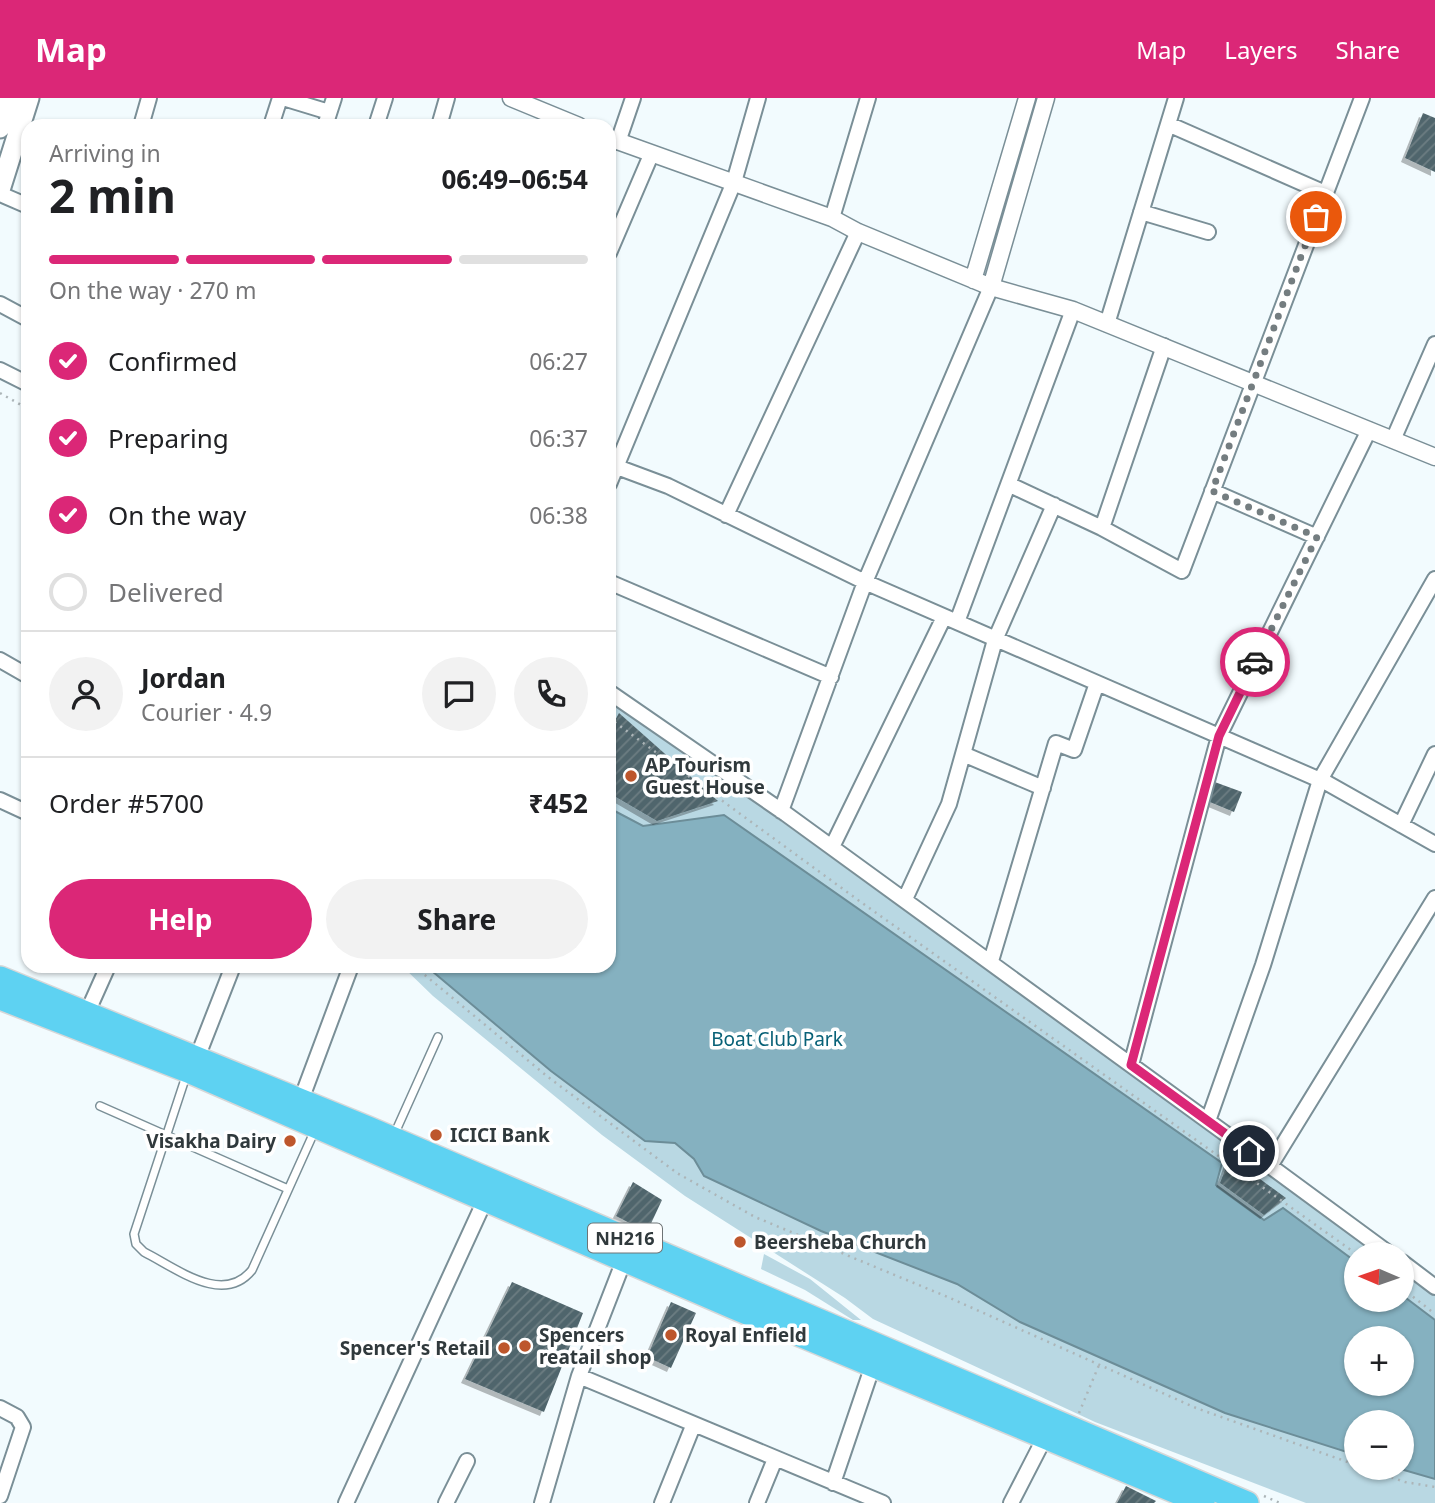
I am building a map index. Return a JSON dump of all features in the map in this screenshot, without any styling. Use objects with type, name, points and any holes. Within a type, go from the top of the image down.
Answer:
[{"type":"highway","name":"NH216","points":[[0,978],[88,1013],[317,1126],[486,1198],[628,1251],[1247,1503]]},
{"type":"highway","name":"NH216","points":[[0,998],[301,1100],[392,1138],[873,1365],[1045,1437],[1180,1499],[1203,1503]]},
{"type":"main road","points":[[23,119],[30,98]]},
{"type":"main road","points":[[0,128],[6,104]]},
{"type":"main road","points":[[0,192],[21,126]]},
{"type":"street","points":[[146,119],[149,98]]},
{"type":"street","points":[[274,119],[281,98],[329,112]]},
{"type":"street","points":[[378,119],[385,98]]},
{"type":"street","points":[[441,119],[447,98]]},
{"type":"street","points":[[511,98],[562,119]]},
{"type":"street","points":[[616,136],[633,98]]},
{"type":"street","points":[[616,458],[734,182],[758,98]]},
{"type":"street","points":[[832,218],[868,98]]},
{"type":"street","points":[[973,280],[1027,98]]},
{"type":"street","points":[[782,811],[865,582],[991,288],[1046,98]]},
{"type":"street","points":[[1107,324],[1176,98]]},
{"type":"street","points":[[1010,485],[1102,528],[1182,571],[1362,98]]},
{"type":"street","points":[[1168,124],[1325,193]]},
{"type":"street","points":[[616,141],[832,218],[858,232],[991,288],[1073,310],[1435,457]]},
{"type":"street","points":[[616,237],[651,155]]},
{"type":"street","points":[[0,192],[21,202]]},
{"type":"street","points":[[1142,212],[1208,232]]},
{"type":"street","points":[[726,514],[858,232]]},
{"type":"street","points":[[0,304],[21,315]]},
{"type":"street","points":[[832,847],[950,619],[1010,485],[1073,310]]},
{"type":"street","points":[[1393,440],[1435,344]]},
{"type":"street","points":[[1102,528],[1164,346]]},
{"type":"street","points":[[0,370],[21,380]]},
{"type":"street","points":[[1131,1065],[1219,736],[1370,430]]},
{"type":"street","points":[[616,466],[668,486],[865,582],[995,640],[1320,780],[1435,844]]},
{"type":"street","points":[[1212,491],[1317,537]]},
{"type":"street","points":[[905,899],[949,804],[995,640],[1054,505]]},
{"type":"street","points":[[1208,1121],[1263,965],[1320,780],[1435,579]]},
{"type":"street","points":[[616,585],[831,677]]},
{"type":"street","points":[[0,660],[21,672]]},
{"type":"street","points":[[991,961],[1056,743],[1074,750],[1097,683]]},
{"type":"street","points":[[616,697],[905,899],[1373,1242]]},
{"type":"street","points":[[963,754],[1043,788]]},
{"type":"street","points":[[1401,825],[1435,754]]},
{"type":"street","points":[[0,800],[21,810]]},
{"type":"street","points":[[1270,1166],[1435,898]]},
{"type":"street","points":[[88,1013],[104,973]]},
{"type":"street","points":[[192,1065],[230,973]]},
{"type":"street","points":[[301,1100],[348,973]]},
{"type":"street","points":[[346,1503],[486,1198]]},
{"type":"street","points":[[542,1503],[579,1376],[628,1251]]},
{"type":"street","points":[[1414,1271],[1435,1287]]},
{"type":"street","points":[[833,1483],[873,1365]]},
{"type":"street","points":[[579,1376],[693,1426],[883,1503]]},
{"type":"street","points":[[0,1408],[18,1417],[23,1427],[0,1496]]},
{"type":"street","points":[[662,1503],[693,1426]]},
{"type":"street","points":[[1011,1503],[1045,1437]]},
{"type":"street","points":[[757,1503],[775,1459]]},
{"type":"street","points":[[446,1503],[467,1461]]},
{"type":"lane","points":[[392,1138],[438,1037]]},
{"type":"lane","points":[[192,1065],[135,1222],[136,1244],[144,1252],[214,1286],[230,1287],[243,1282],[252,1270],[317,1126]]},
{"type":"lane","points":[[100,1106],[288,1189]]},
{"type":"path","points":[[0,393],[21,405]]},
{"type":"path","points":[[616,723],[858,900],[1344,1245]]},
{"type":"path","points":[[422,973],[548,1077],[677,1173],[755,1217],[950,1298],[1196,1408],[1344,1461]]},
{"type":"path","points":[[1414,1297],[1435,1314]]},
{"type":"path","points":[[1076,1419],[1099,1365]]},
{"type":"path","points":[[1399,1480],[1435,1487]]},
{"type":"green space","name":"Boat Club Park","points":[[616,702],[1363,1242],[1344,1242],[1344,1312],[1414,1312],[1414,1279],[1435,1294],[1435,1503],[1306,1503],[1095,1422],[873,1319],[845,1298],[685,1196],[602,1135],[433,996],[409,973],[616,973]]},
{"type":"green space","points":[[764,1254],[810,1279],[861,1320],[853,1320],[805,1290],[761,1269]]},
{"type":"shaded area","name":"Boat Club Park","points":[[616,812],[643,826],[724,815],[1222,1163],[1216,1185],[1264,1220],[1283,1208],[1344,1253],[1344,1312],[1414,1312],[1414,1304],[1435,1320],[1435,1479],[1414,1473],[1414,1410],[1344,1410],[1344,1451],[1225,1413],[1020,1322],[957,1284],[821,1231],[704,1176],[694,1159],[675,1143],[645,1141],[551,1071],[434,973],[616,973]]},
{"type":"building","points":[[1423,113],[1435,118],[1435,172],[1405,158]]},
{"type":"building","name":"AP Tourism Guest House","points":[[619,713],[718,801],[657,821],[616,797],[616,719]]},
{"type":"building","points":[[1212,781],[1242,792],[1234,812],[1205,800]]},
{"type":"building","points":[[1230,1157],[1286,1198],[1264,1215],[1220,1183]]},
{"type":"building","points":[[633,1182],[662,1200],[647,1232],[616,1216]]},
{"type":"building","name":"Spencers reatail shop","points":[[512,1282],[583,1313],[544,1412],[465,1379]]},
{"type":"building","name":"Royal Enfield","points":[[671,1302],[696,1313],[671,1368],[647,1357]]},
{"type":"building","points":[[1126,1486],[1156,1501],[1117,1503]]},
{"type":"way so far","points":[[1255,662],[1317,537],[1212,491],[1316,217]]},
{"type":"place","name":"AP Tourism Guest House","points":[[631,776]]},
{"type":"place","name":"ICICI Bank","points":[[436,1135]]},
{"type":"place","name":"Visakha Dairy","points":[[290,1141]]},
{"type":"place","name":"Beersheba Church","points":[[740,1242]]},
{"type":"place","name":"Royal Enfield","points":[[671,1335]]},
{"type":"place","name":"Spencers reatail shop","points":[[525,1346]]},
{"type":"place","name":"Spencer's Retail","points":[[504,1348]]},
{"type":"route","points":[[1249,1151],[1131,1065],[1219,736],[1255,662]]}]
